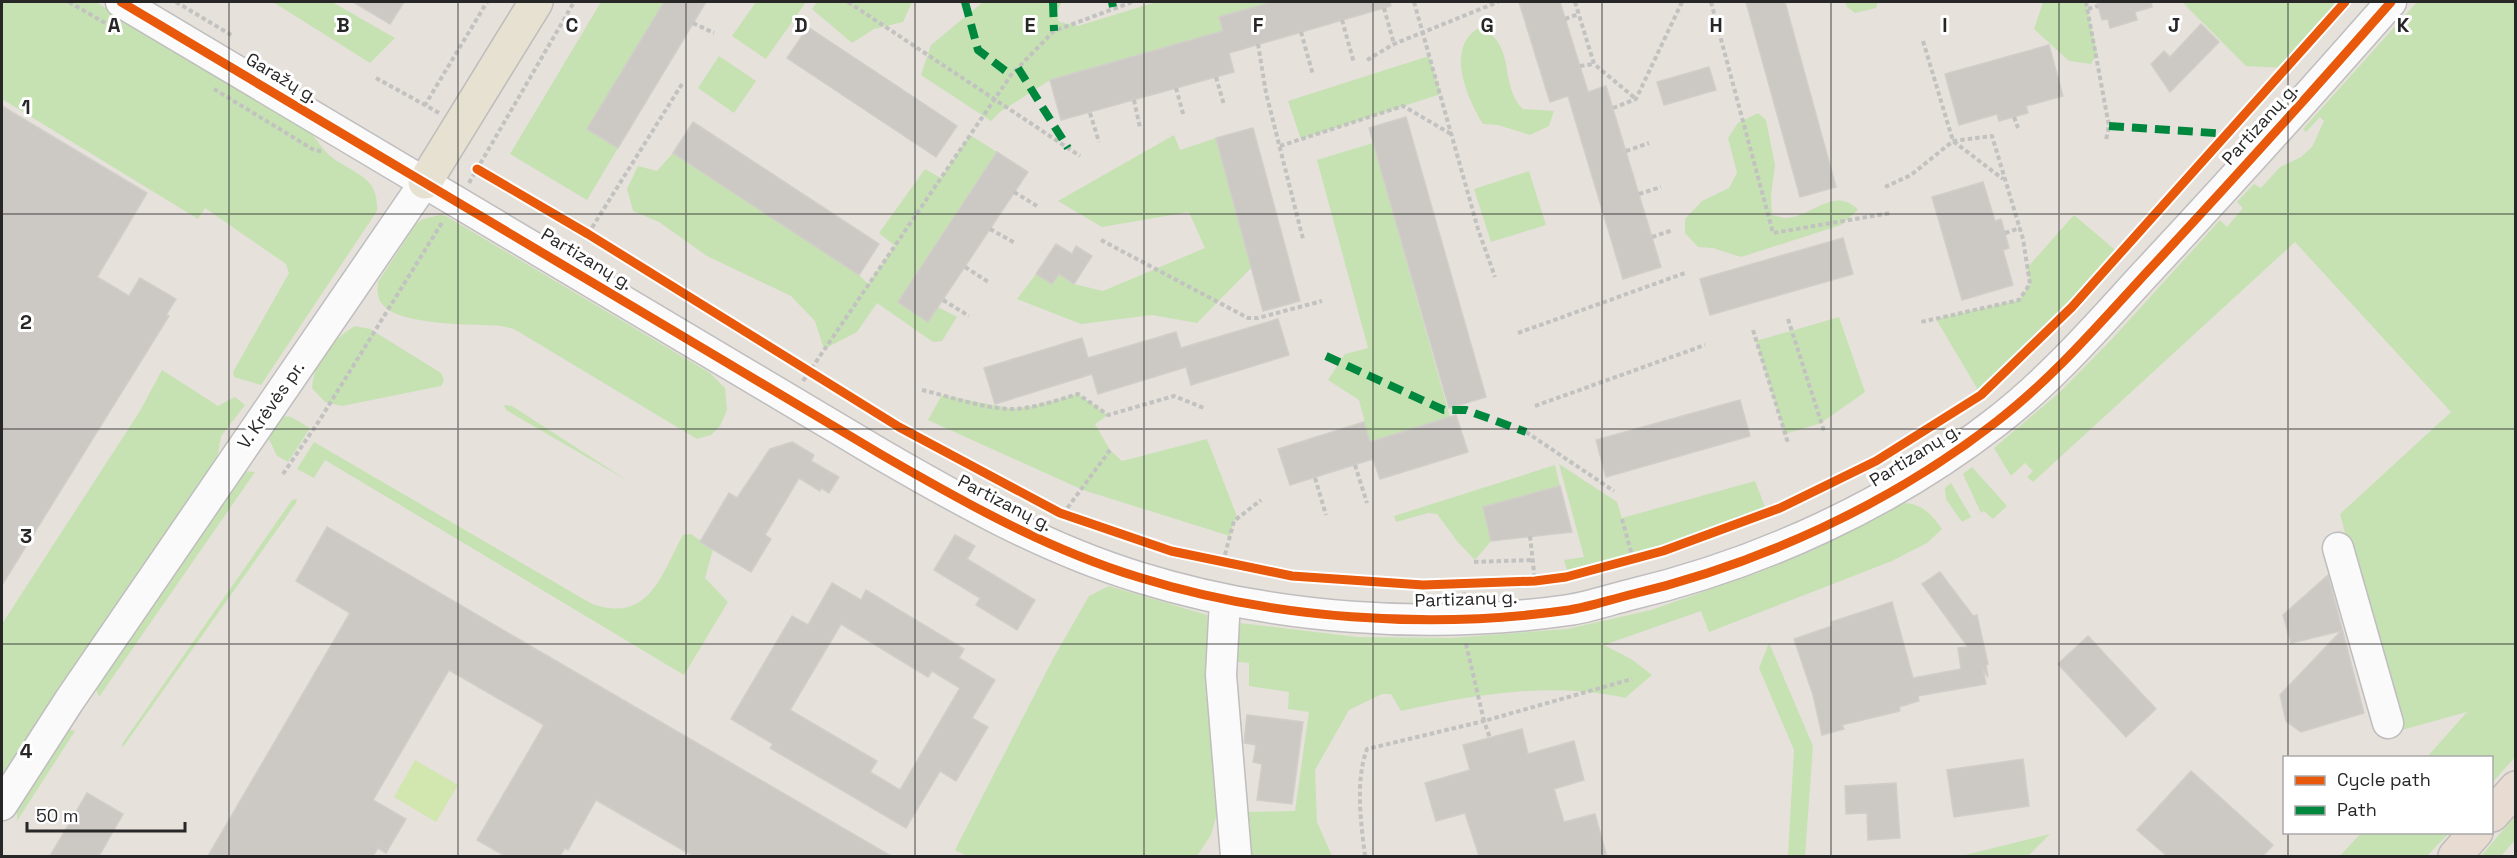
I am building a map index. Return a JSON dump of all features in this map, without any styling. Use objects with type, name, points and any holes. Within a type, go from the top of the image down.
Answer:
[{"type":"highway","points":[[2493,814],[2516,788]]},
{"type":"highway","points":[[2455,856],[2474,834]]},
{"type":"main road","name":"V. Krėvės pr.","points":[[425,182],[536,2]]},
{"type":"street","name":"Garažų g.","points":[[121,2],[425,182]]},
{"type":"street","name":"Partizanų g.","points":[[425,182],[943,491],[1029,536],[1136,577],[1225,600],[1322,614],[1394,618],[1464,618],[1570,610],[1708,573],[1795,540],[1898,488],[1945,459],[1996,422],[2040,385],[2218,196],[2391,2]]},
{"type":"street","name":"V. Krėvės pr.","points":[[2,805],[82,681],[425,182]]},
{"type":"street","points":[[2338,548],[2388,723]]},
{"type":"street","points":[[1225,600],[1221,675],[1236,856]]},
{"type":"path","points":[[176,2],[233,36]]},
{"type":"path","points":[[477,169],[574,2]]},
{"type":"path","points":[[848,2],[1080,156]]},
{"type":"path","points":[[792,400],[1011,75],[1054,31],[1132,2]]},
{"type":"path","points":[[1414,2],[1478,229],[1495,277]]},
{"type":"path","points":[[1367,60],[1394,44],[1498,2]]},
{"type":"path","points":[[1575,2],[1594,64],[1636,99]]},
{"type":"path","points":[[1613,108],[1636,99],[1682,2]]},
{"type":"path","points":[[1712,2],[1773,233],[1890,213]]},
{"type":"path","points":[[2086,2],[2109,126],[2106,140]]},
{"type":"path","points":[[2088,9],[2098,6]]},
{"type":"path","points":[[1384,8],[1394,44]]},
{"type":"path","points":[[1565,19],[1579,14]]},
{"type":"path","points":[[1342,20],[1354,63]]},
{"type":"path","points":[[693,23],[714,33]]},
{"type":"path","points":[[1301,32],[1313,75]]},
{"type":"path","points":[[1923,41],[1953,141],[2004,179]]},
{"type":"path","points":[[1258,44],[1266,93],[1303,239]]},
{"type":"path","points":[[1580,66],[1594,64]]},
{"type":"path","points":[[1216,77],[1224,105]]},
{"type":"path","points":[[376,78],[425,105]]},
{"type":"path","points":[[588,234],[682,84]]},
{"type":"path","points":[[1176,88],[1184,117]]},
{"type":"path","points":[[1134,100],[1140,128]]},
{"type":"path","points":[[1280,146],[1403,106],[1453,135]]},
{"type":"path","points":[[1090,112],[1100,142]]},
{"type":"path","points":[[2014,117],[2018,128]]},
{"type":"path","points":[[1885,187],[1911,175],[1953,141],[1992,136],[2020,228],[2030,284],[2019,300],[1921,322]]},
{"type":"path","points":[[1626,151],[1649,143]]},
{"type":"path","points":[[1639,195],[1661,187]]},
{"type":"path","points":[[1014,192],[1036,206]]},
{"type":"path","points":[[283,474],[320,421],[443,221]]},
{"type":"path","points":[[2005,233],[2020,228]]},
{"type":"path","points":[[990,229],[1015,243]]},
{"type":"path","points":[[1652,237],[1673,230]]},
{"type":"path","points":[[1101,240],[1248,318],[1258,318],[1322,301]]},
{"type":"path","points":[[965,267],[990,283]]},
{"type":"path","points":[[1518,333],[1685,273]]},
{"type":"path","points":[[943,300],[969,316]]},
{"type":"path","points":[[1788,319],[1824,431]]},
{"type":"path","points":[[1753,330],[1788,443]]},
{"type":"path","points":[[1535,406],[1705,345]]},
{"type":"path","points":[[922,390],[983,405],[1013,409],[1078,394],[1108,415],[1174,396],[1204,408]]},
{"type":"path","points":[[1526,432],[1614,491]]},
{"type":"path","points":[[1063,514],[1110,450]]},
{"type":"path","points":[[1355,465],[1367,503]]},
{"type":"path","points":[[1315,478],[1326,515]]},
{"type":"path","points":[[1223,562],[1234,521],[1261,500]]},
{"type":"path","points":[[1622,519],[1633,559]]},
{"type":"path","points":[[1530,536],[1535,581]]},
{"type":"path","points":[[1473,562],[1533,560]]},
{"type":"path","points":[[1463,585],[1466,642],[1490,738]]},
{"type":"path","points":[[1365,856],[1362,828],[1362,762],[1367,749],[1484,721],[1632,679]]},
{"type":"green space","points":[[2,2],[96,2],[311,133],[330,156],[358,173],[370,184],[377,200],[377,211],[261,385],[234,377],[233,372],[289,273],[286,264],[205,208],[198,219],[2,99]]},
{"type":"green space","points":[[273,2],[332,2],[395,38],[370,63]]},
{"type":"green space","points":[[601,2],[664,2],[588,129],[618,148],[587,200],[510,154]]},
{"type":"green space","points":[[756,2],[806,2],[766,59],[732,36]]},
{"type":"green space","points":[[817,2],[912,2],[903,22],[874,29],[852,43],[812,9]]},
{"type":"green space","points":[[983,2],[1062,2],[1056,12],[1059,22],[1078,26],[1156,2],[1272,2],[1219,17],[1223,31],[1050,80],[1000,112],[991,121],[921,75],[931,45]]},
{"type":"green space","points":[[1845,2],[1878,2],[1876,8],[1855,13],[1847,7]]},
{"type":"green space","points":[[2043,2],[2086,2],[2097,53],[2091,64],[2069,61],[2034,29]]},
{"type":"green space","points":[[2182,2],[2345,2],[2285,68],[2246,66]]},
{"type":"green space","points":[[2417,2],[2515,2],[2516,756],[2493,782],[2493,756],[2428,756],[2467,712],[2398,731],[2340,514],[2451,412],[2295,242],[2033,482],[2027,477],[2033,471],[2025,463],[2011,476],[1994,448],[2060,392],[2113,338],[2220,220],[2227,227],[2243,208],[2237,202],[2254,184],[2261,188],[2280,167],[2301,157],[2312,147],[2324,121],[2320,117],[2306,132],[2303,129]]},
{"type":"green space","points":[[1480,27],[1492,35],[1499,44],[1504,55],[1511,88],[1523,109],[1554,111],[1549,126],[1530,135],[1498,125],[1483,124],[1466,87],[1461,60],[1463,47],[1469,36]]},
{"type":"green space","points":[[719,56],[756,81],[734,113],[698,88]]},
{"type":"green space","points":[[1429,56],[1441,94],[1301,139],[1288,101]]},
{"type":"green space","points":[[1758,113],[1766,120],[1775,165],[1771,195],[1772,215],[1784,218],[1796,216],[1832,201],[1849,203],[1858,210],[1841,225],[1741,257],[1713,248],[1698,247],[1685,233],[1685,219],[1702,201],[1729,188],[1737,173],[1728,138],[1738,123]]},
{"type":"green space","points":[[970,135],[997,152],[898,302],[928,322],[938,307],[957,317],[942,341],[933,342],[877,303],[857,332],[824,349],[815,321],[791,296],[707,256],[659,222],[633,211],[627,189],[638,166],[657,171],[673,153],[859,275],[868,284],[895,246],[879,233],[925,169],[941,178]]},
{"type":"green space","points":[[1174,135],[1180,150],[1216,138],[1251,268],[1197,323],[1152,315],[1081,324],[1017,299],[1036,274],[1059,274],[1074,284],[1103,291],[1205,248],[1189,212],[1102,227],[1058,201]]},
{"type":"green space","points":[[1373,143],[1450,417],[1370,442],[1359,400],[1328,380],[1345,354],[1368,348],[1317,160]]},
{"type":"green space","points":[[1529,171],[1546,225],[1491,242],[1474,189]]},
{"type":"green space","points":[[2074,215],[2120,254],[2072,307],[1981,395],[1936,319],[2019,300],[2030,284],[2027,268]]},
{"type":"green space","points":[[446,216],[710,373],[725,388],[727,410],[720,426],[711,435],[697,439],[514,329],[501,326],[437,323],[391,311],[379,299],[378,282],[416,224],[423,219]]},
{"type":"green space","points":[[1839,317],[1865,392],[1821,423],[1785,434],[1756,341]]},
{"type":"green space","points":[[355,326],[370,329],[441,373],[444,381],[441,386],[342,406],[325,402],[312,388],[316,368],[332,344]]},
{"type":"green space","points":[[162,370],[218,406],[235,397],[245,405],[221,436],[217,459],[2,785],[2,624],[140,411]]},
{"type":"green space","points":[[1078,394],[1108,415],[1095,424],[1110,450],[1122,461],[1207,439],[1238,519],[1234,521],[1230,536],[1083,490],[928,420],[942,395],[1013,409]]},
{"type":"green space","points":[[504,405],[512,406],[628,481],[506,410]]},
{"type":"green space","points":[[281,416],[291,417],[310,428],[288,462],[277,456],[267,435]]},
{"type":"green space","points":[[314,442],[592,604],[611,608],[627,607],[640,602],[660,580],[683,535],[691,534],[713,549],[705,578],[728,602],[684,675],[325,460],[314,478],[297,469]]},
{"type":"green space","points":[[1559,464],[1617,502],[1622,518],[1755,481],[1767,512],[1662,551],[1568,573],[1564,560],[1584,557]]},
{"type":"green space","points":[[1555,465],[1560,486],[1484,507],[1491,541],[1475,560],[1437,514],[1428,513],[1396,522],[1394,516]]},
{"type":"green space","points":[[1972,467],[2007,506],[1993,519],[1984,511],[1981,513],[1963,474]]},
{"type":"green space","points":[[243,471],[255,472],[99,697],[95,687]]},
{"type":"green space","points":[[1951,483],[1971,517],[1962,522],[1946,499],[1945,488]]},
{"type":"green space","points":[[297,499],[123,747],[122,744],[292,500]]},
{"type":"green space","points":[[1904,503],[1916,505],[1926,511],[1942,529],[1927,543],[1892,561],[1709,632],[1701,611],[1604,645],[1631,659],[1652,675],[1625,698],[1597,693],[1541,690],[1484,695],[1401,711],[1391,694],[1382,694],[1349,710],[1315,770],[1317,822],[1332,856],[1245,856],[1238,812],[1295,811],[1309,712],[1288,709],[1289,692],[1249,686],[1249,663],[1229,661],[1228,633],[1240,623],[1357,637],[1451,638],[1567,629],[1651,610],[1757,573],[1818,548]]},
{"type":"green space","points":[[1109,586],[1207,615],[1220,802],[1211,835],[1197,856],[967,856],[955,850],[1054,657],[1089,596]]},
{"type":"green space","points":[[1769,643],[1813,746],[1805,856],[1788,856],[1794,750],[1759,668]]},
{"type":"green space","points":[[63,731],[75,731],[17,821],[17,803]]},
{"type":"green space","points":[[415,760],[458,785],[436,822],[394,797]]},
{"type":"green space","points":[[2515,816],[2515,840],[2501,856],[2481,856]]},
{"type":"green space","points":[[2050,834],[2028,856],[1961,856]]},
{"type":"green space","points":[[2360,834],[2448,834],[2427,856],[2340,856]]},
{"type":"building","points":[[353,2],[404,2],[390,24]]},
{"type":"building","points":[[664,2],[706,2],[618,148],[587,129]]},
{"type":"building","points":[[1272,2],[1390,2],[1391,6],[1229,53],[1234,72],[1061,120],[1050,80],[1223,31],[1219,17]]},
{"type":"building","points":[[1519,2],[1560,2],[1588,92],[1606,86],[1661,267],[1623,279],[1568,96],[1550,102]]},
{"type":"building","points":[[1746,2],[1785,2],[1836,187],[1800,197]]},
{"type":"building","points":[[2097,2],[2151,2],[2152,7],[2135,12],[2137,20],[2110,28],[2108,19],[2102,20]]},
{"type":"building","points":[[2201,24],[2219,42],[2170,92],[2151,64],[2164,51],[2170,57]]},
{"type":"building","points":[[808,27],[957,126],[936,157],[787,58]]},
{"type":"building","points":[[2049,45],[2063,96],[2026,106],[2028,113],[1999,121],[1997,114],[1959,125],[1945,74]]},
{"type":"building","points":[[1709,67],[1716,90],[1664,105],[1657,82]]},
{"type":"building","points":[[2,106],[147,193],[97,277],[129,296],[140,278],[176,299],[166,315],[169,316],[2,585]]},
{"type":"building","points":[[1406,117],[1486,397],[1449,408],[1369,128]]},
{"type":"building","points":[[693,122],[879,244],[859,275],[673,153]]},
{"type":"building","points":[[1253,128],[1300,301],[1263,311],[1216,138]]},
{"type":"building","points":[[997,152],[1028,172],[928,322],[898,302]]},
{"type":"building","points":[[1983,182],[1995,221],[2001,219],[2009,248],[2003,250],[2013,285],[1962,300],[1932,197]]},
{"type":"building","points":[[1843,238],[1853,274],[1710,315],[1700,279]]},
{"type":"building","points":[[1056,244],[1072,254],[1076,246],[1092,256],[1074,284],[1059,274],[1052,284],[1036,274]]},
{"type":"building","points":[[1278,319],[1289,355],[1191,385],[1186,367],[1098,394],[1092,374],[995,404],[984,368],[1082,338],[1088,358],[1176,332],[1181,348]]},
{"type":"building","points":[[1740,400],[1750,436],[1606,477],[1596,440]]},
{"type":"building","points":[[1456,415],[1468,452],[1380,479],[1373,459],[1290,485],[1278,449],[1364,422],[1370,442]]},
{"type":"building","points":[[792,442],[814,455],[811,461],[839,477],[829,493],[821,488],[820,491],[799,478],[765,535],[771,539],[751,572],[700,542],[729,493],[737,498],[770,449]]},
{"type":"building","points":[[1560,486],[1572,532],[1491,541],[1483,507]]},
{"type":"building","points":[[327,527],[891,856],[693,856],[596,800],[568,850],[565,848],[560,856],[505,856],[477,840],[544,725],[449,670],[373,800],[406,819],[386,853],[378,848],[373,856],[208,856],[350,613],[296,581]]},
{"type":"building","points":[[955,535],[975,546],[967,559],[1035,600],[1017,630],[976,605],[980,598],[934,570]]},
{"type":"building","points":[[1940,572],[1973,616],[1977,615],[1988,664],[1986,665],[1988,677],[1983,670],[1986,684],[1918,696],[1919,701],[1899,707],[1900,711],[1842,725],[1844,729],[1822,735],[1813,695],[1794,639],[1832,626],[1831,622],[1892,602],[1913,678],[1961,669],[1958,648],[1968,647],[1922,584]]},
{"type":"building","points":[[2328,575],[2364,713],[2301,732],[2286,721],[2280,695],[2341,631],[2291,643],[2283,615]]},
{"type":"building","points":[[832,583],[861,600],[866,590],[964,649],[959,658],[995,680],[972,718],[988,727],[956,781],[940,771],[906,828],[770,748],[773,744],[731,719],[792,616],[808,625]],"holes":[[[841,624],[928,677],[932,671],[960,688],[900,790],[870,772],[877,761],[790,710]]]},
{"type":"building","points":[[2088,636],[2156,709],[2126,737],[2058,664]]},
{"type":"building","points":[[1247,715],[1303,722],[1292,804],[1257,800],[1262,764],[1253,762],[1256,745],[1244,743]]},
{"type":"building","points":[[1522,729],[1528,754],[1574,741],[1584,780],[1554,789],[1564,822],[1595,814],[1606,854],[1595,856],[1479,856],[1465,813],[1436,821],[1425,783],[1470,770],[1463,745]]},
{"type":"building","points":[[2023,759],[2029,806],[1954,817],[1947,770]]},
{"type":"building","points":[[2191,771],[2273,845],[2263,856],[2167,856],[2137,830]]},
{"type":"building","points":[[1896,783],[1900,838],[1868,840],[1867,813],[1846,814],[1845,786]]},
{"type":"building","points":[[87,793],[123,814],[99,856],[50,856]]},
{"type":"marked path","points":[[965,2],[978,50],[1011,75]]},
{"type":"marked path","points":[[1053,2],[1054,31]]},
{"type":"marked path","points":[[1112,2],[1113,7]]},
{"type":"marked path","points":[[1018,68],[1068,148]]},
{"type":"marked path","points":[[2109,126],[2229,134]]},
{"type":"marked path","points":[[1326,356],[1444,410],[1466,410],[1526,432]]},
{"type":"cycle path","points":[[121,2],[882,455],[1039,539],[1104,566],[1138,577],[1242,603],[1352,617],[1407,619],[1462,619],[1569,610],[1678,582],[1774,549],[1822,528],[1912,480],[1996,422],[2056,369],[2240,171],[2391,2]]},
{"type":"cycle path","points":[[477,169],[588,234],[899,427],[1060,513],[1171,551],[1292,576],[1423,585],[1535,581],[1566,577],[1663,551],[1780,508],[1876,461],[1981,395],[2072,307],[2345,2]]}]
